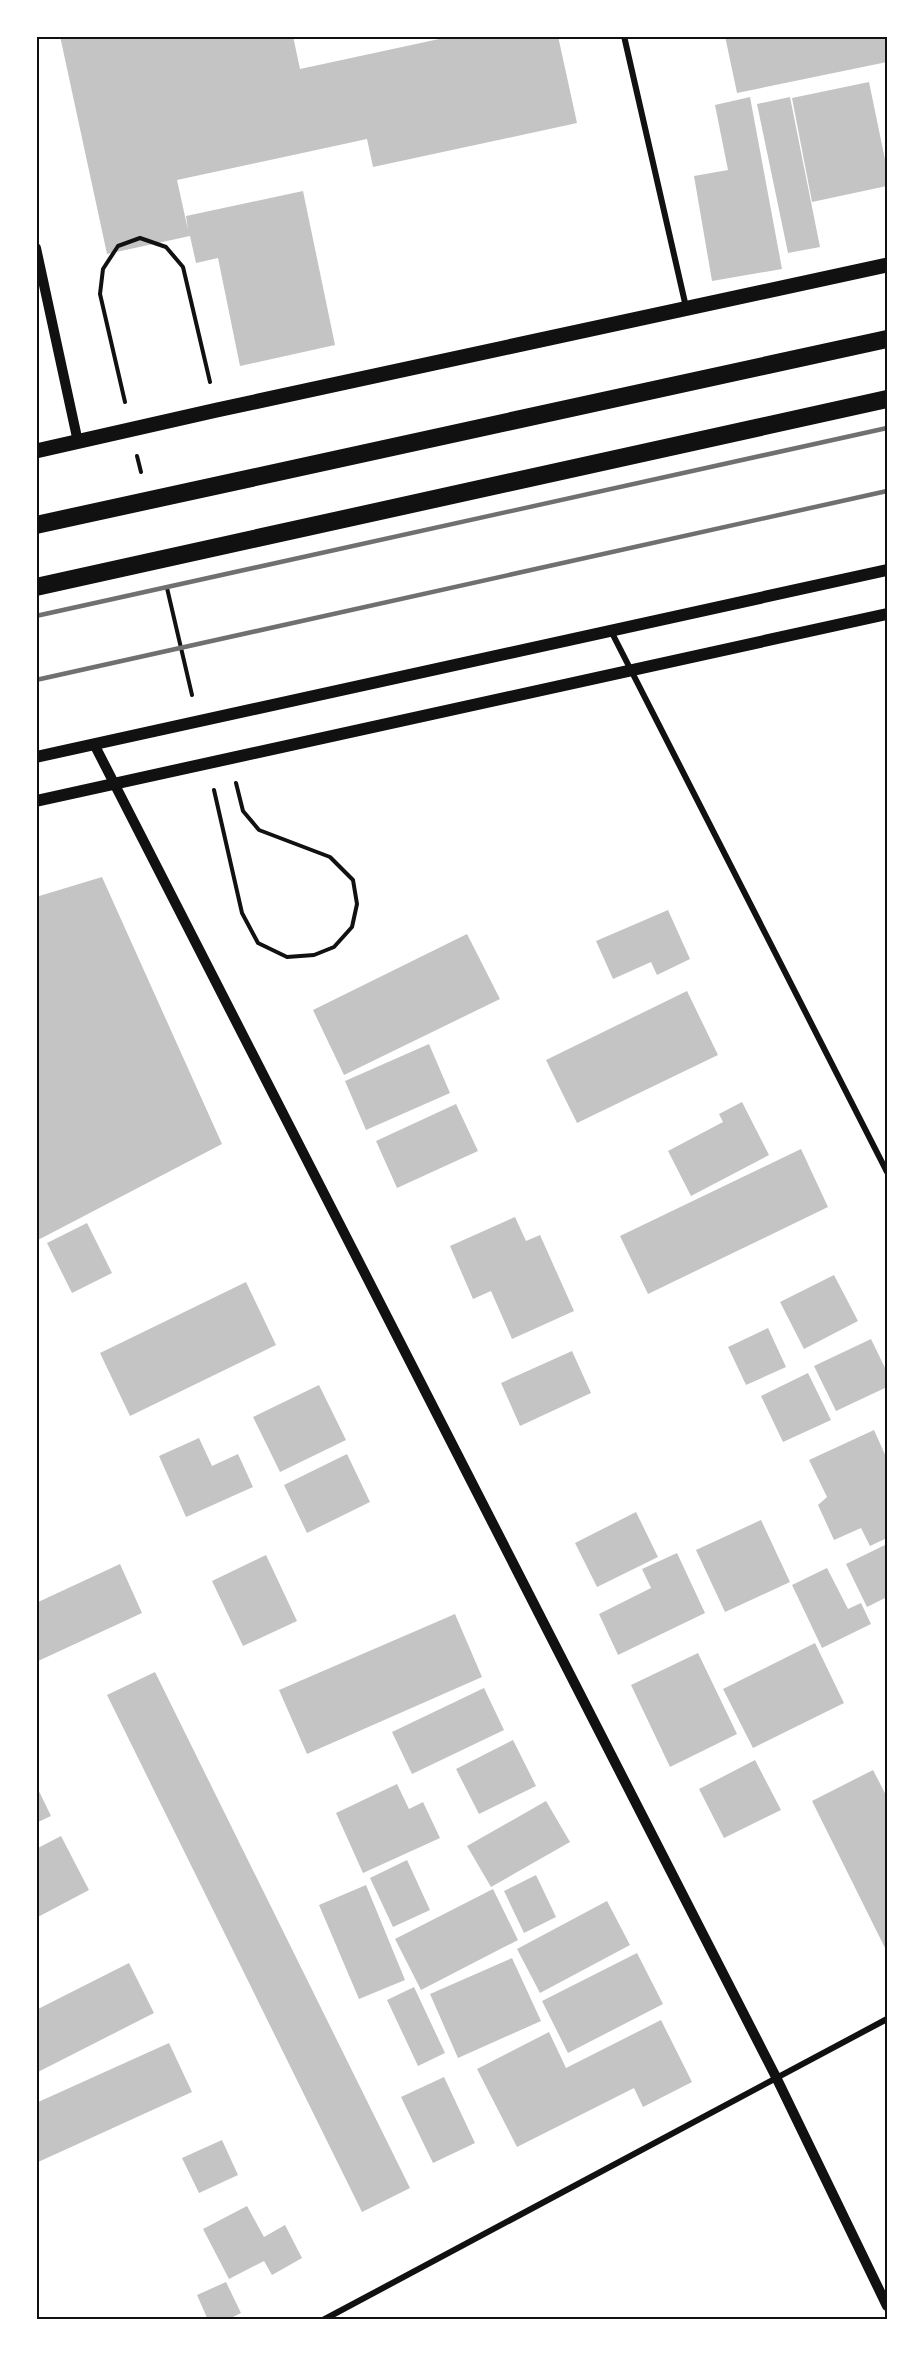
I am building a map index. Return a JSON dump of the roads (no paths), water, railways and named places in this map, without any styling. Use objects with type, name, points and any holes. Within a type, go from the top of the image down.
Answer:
[{"type":"highway","points":[[36,525],[887,339]]},
{"type":"highway","points":[[36,587],[887,399]]},
{"type":"main road","points":[[36,451],[887,265]]},
{"type":"main road","points":[[36,757],[887,570]]},
{"type":"main road","points":[[36,801],[887,614]]},
{"type":"street","points":[[624,36],[687,310]]},
{"type":"street","points":[[36,248],[78,442]]},
{"type":"street","points":[[611,631],[887,1173]]},
{"type":"street","points":[[94,744],[776,2077],[887,2306]]},
{"type":"street","points":[[323,2320],[887,2019]]},
{"type":"railway","points":[[36,616],[887,428]]},
{"type":"railway","points":[[36,680],[887,491]]}]
